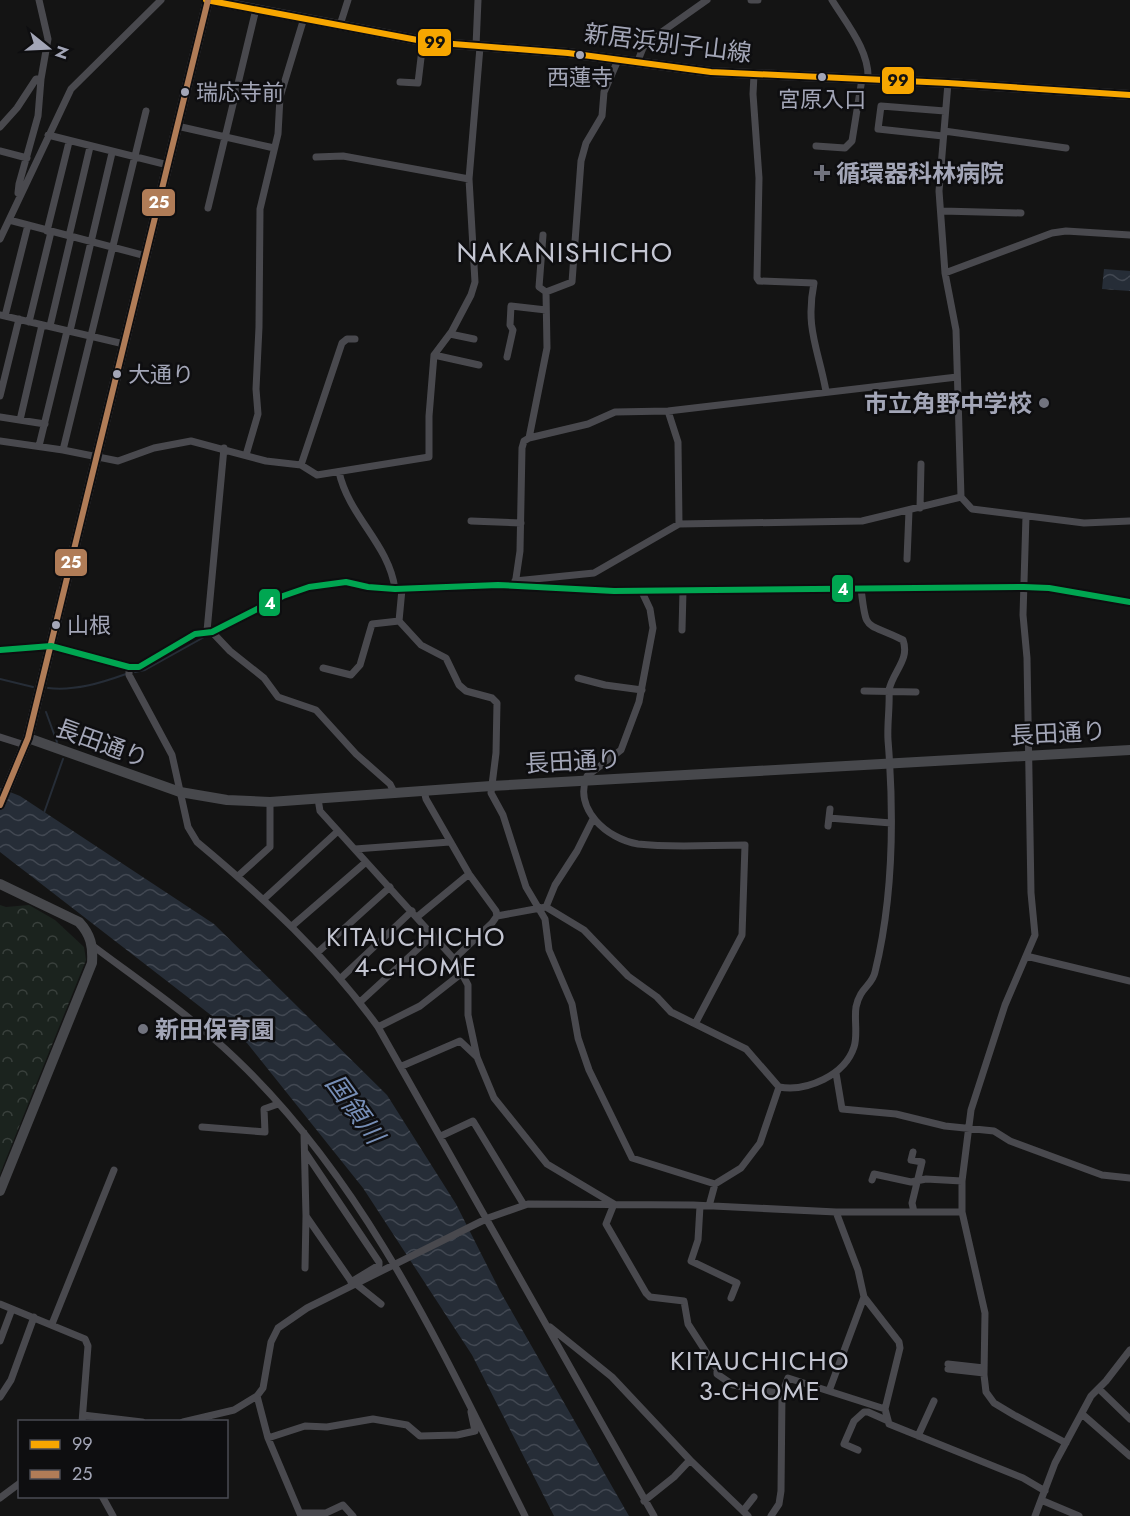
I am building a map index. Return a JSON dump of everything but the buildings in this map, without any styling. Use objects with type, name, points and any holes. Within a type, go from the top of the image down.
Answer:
[{"type":"main road","name":"新居浜別子山線","points":[[0,805],[25,745],[51,646],[208,0],[423,41],[568,53],[754,75],[948,83],[1130,95]]},
{"type":"street","points":[[18,198],[19,184],[39,116],[41,79],[48,39],[39,0]]},
{"type":"street","points":[[0,239],[71,89],[161,0]]},
{"type":"street","points":[[340,25],[348,0]]},
{"type":"street","points":[[0,441],[118,461],[154,448],[191,441],[266,461],[301,465],[317,475],[429,457],[429,416],[434,355],[450,334],[471,295],[475,282],[469,179],[478,46],[478,0]]},
{"type":"street","points":[[638,63],[649,41],[663,34],[707,0]]},
{"type":"street","points":[[751,0],[758,0]]},
{"type":"street","points":[[816,146],[845,148],[852,141],[868,72],[857,39],[832,0]]},
{"type":"street","points":[[207,208],[256,9]]},
{"type":"street","points":[[246,455],[258,414],[256,389],[260,209],[278,134],[280,97],[304,18]]},
{"type":"street","points":[[400,82],[418,83],[423,41]]},
{"type":"street","points":[[546,292],[572,282],[581,161],[586,143],[602,116],[604,92],[618,60]]},
{"type":"street","points":[[754,75],[753,94],[759,178],[757,278],[759,281],[814,283],[809,307],[810,328],[826,391]]},
{"type":"street","points":[[0,127],[17,108],[36,79],[41,79]]},
{"type":"street","points":[[948,83],[939,191],[945,273],[953,304],[961,497],[972,509],[1084,522],[1130,521]]},
{"type":"street","points":[[945,111],[881,106],[878,129],[1066,148]]},
{"type":"street","points":[[63,450],[146,111]]},
{"type":"street","points":[[177,126],[274,148]]},
{"type":"street","points":[[48,135],[112,153],[168,165]]},
{"type":"street","points":[[29,321],[69,142]]},
{"type":"street","points":[[20,420],[70,237],[90,147]]},
{"type":"street","points":[[0,151],[27,158]]},
{"type":"street","points":[[39,446],[112,153]]},
{"type":"street","points":[[316,157],[344,156],[469,179]]},
{"type":"street","points":[[942,211],[1021,213]]},
{"type":"street","points":[[9,220],[146,256]]},
{"type":"street","points":[[28,225],[3,315],[124,344]]},
{"type":"street","points":[[945,273],[1052,233],[1066,231],[1130,235]]},
{"type":"street","points":[[543,235],[539,287],[546,292]]},
{"type":"street","points":[[529,438],[547,348],[546,292]]},
{"type":"street","points":[[507,357],[513,330],[510,325],[511,306],[546,310]]},
{"type":"street","points":[[0,396],[19,319]]},
{"type":"street","points":[[450,334],[474,339]]},
{"type":"street","points":[[301,465],[342,343],[347,339],[355,339]]},
{"type":"street","points":[[434,355],[479,365]]},
{"type":"street","points":[[515,584],[521,523],[522,448],[524,441],[529,438],[588,424],[615,412],[668,411],[957,376]]},
{"type":"street","points":[[668,411],[678,442],[679,524]]},
{"type":"street","points":[[0,417],[45,424]]},
{"type":"street","points":[[209,631],[224,448]]},
{"type":"street","points":[[920,508],[921,464]]},
{"type":"street","points":[[339,472],[350,505],[390,567],[398,589],[399,621],[421,645],[446,658],[459,685],[466,691],[492,698],[497,703],[496,753],[491,786],[503,815],[526,887],[543,909],[584,930],[628,976],[657,997],[671,1012],[746,1048],[779,1087],[801,1088],[836,1073],[855,1047],[856,1006],[862,989],[872,981],[875,975],[882,935],[891,823],[889,690],[893,676],[904,661],[904,642],[892,634],[869,626],[864,614],[861,588]]},
{"type":"street","points":[[0,650],[51,646],[129,667],[139,667],[195,634],[209,631],[309,586],[346,582],[368,587],[398,589],[515,584],[594,573],[679,524],[862,521],[961,497]]},
{"type":"street","points":[[907,560],[909,511]]},
{"type":"street","points":[[1026,516],[1024,587],[1031,893],[1035,935],[1005,1005],[971,1110],[962,1181],[962,1212],[985,1313],[986,1392],[994,1402],[1066,1443]]},
{"type":"street","points":[[471,521],[521,523]]},
{"type":"street","points":[[515,584],[642,592],[1024,587],[1130,602]]},
{"type":"street","points":[[682,630],[683,591]]},
{"type":"street","points":[[642,592],[650,609],[653,628],[642,690],[621,750],[587,776],[584,803],[593,819],[603,828],[636,843],[745,845],[742,935],[695,1024]]},
{"type":"street","points":[[323,668],[351,675],[360,665],[372,624],[399,621]]},
{"type":"street","points":[[209,631],[264,678],[278,696],[316,710],[356,754],[390,784],[395,794]]},
{"type":"street","points":[[129,667],[129,675],[172,755],[188,827],[197,843],[238,876],[292,926],[341,978],[378,1027],[654,1516]]},
{"type":"street","points":[[578,678],[604,685],[642,690]]},
{"type":"street","points":[[864,691],[916,692]]},
{"type":"street","points":[[0,737],[25,745]]},
{"type":"street","name":"長田通り","points":[[25,745],[180,792],[227,800],[270,802],[491,786],[1130,750]]},
{"type":"street","points":[[424,791],[426,799],[450,842],[497,916]]},
{"type":"street","points":[[318,799],[320,811],[454,959],[468,985],[468,1015],[477,1057],[494,1098],[547,1164],[614,1204]]},
{"type":"street","points":[[238,876],[270,847],[270,802]]},
{"type":"street","points":[[830,809],[828,822],[858,816],[891,823]]},
{"type":"street","points":[[593,819],[543,909],[553,961],[572,1004],[578,1038],[589,1070],[632,1158],[715,1184]]},
{"type":"street","points":[[264,899],[338,831]]},
{"type":"street","points":[[355,849],[450,842]]},
{"type":"street","points":[[292,926],[366,862]]},
{"type":"street","points":[[341,978],[414,914],[469,874]]},
{"type":"street","points":[[0,884],[79,921],[87,931],[93,946],[92,963],[0,1191]]},
{"type":"street","points":[[318,953],[390,887]]},
{"type":"street","points":[[454,959],[497,916],[543,909]]},
{"type":"street","points":[[360,1002],[433,935]]},
{"type":"street","points":[[93,946],[182,1011],[236,1059],[304,1133],[397,1265],[435,1334],[525,1516]]},
{"type":"street","points":[[1026,956],[1130,981]]},
{"type":"street","points":[[378,1027],[420,1006],[462,973]]},
{"type":"street","points":[[402,1066],[460,1041],[477,1057]]},
{"type":"street","points":[[836,1073],[842,1109],[896,1114],[945,1126],[969,1126],[994,1131],[1010,1141],[1102,1175],[1130,1178]]},
{"type":"street","points":[[731,1298],[737,1283],[691,1261],[698,1240],[704,1206],[715,1184],[741,1168],[760,1143],[779,1087]]},
{"type":"street","points":[[202,1127],[264,1132],[264,1109],[278,1104]]},
{"type":"street","points":[[441,1136],[473,1121],[524,1205]]},
{"type":"street","points":[[304,1133],[305,1268]]},
{"type":"street","points":[[304,1152],[379,1262],[379,1265],[354,1284]]},
{"type":"street","points":[[913,1152],[911,1160],[922,1162],[912,1203],[914,1212]]},
{"type":"street","points":[[52,1324],[114,1170]]},
{"type":"street","points":[[872,1180],[874,1174],[917,1181],[962,1181]]},
{"type":"street","points":[[614,1204],[606,1224],[646,1293],[650,1296],[684,1301],[688,1324],[717,1369],[717,1374],[733,1385],[782,1394]]},
{"type":"street","points":[[192,1420],[234,1410],[257,1396],[263,1388],[271,1342],[278,1328],[307,1308],[486,1219],[524,1205],[614,1204],[836,1212],[962,1212]]},
{"type":"street","points":[[836,1212],[858,1270],[864,1297],[899,1342],[900,1348],[885,1409],[886,1420]]},
{"type":"street","points":[[306,1216],[354,1284],[381,1304]]},
{"type":"street","points":[[829,1390],[864,1297]]},
{"type":"street","points":[[0,1304],[79,1335],[88,1346],[83,1418],[112,1420]]},
{"type":"street","points":[[0,1341],[12,1309]]},
{"type":"street","points":[[0,1397],[11,1380],[34,1317]]},
{"type":"street","points":[[548,1326],[612,1377],[690,1460],[745,1513],[754,1497]]},
{"type":"street","points":[[1035,1516],[1066,1443],[1090,1396],[1099,1389],[1130,1350]]},
{"type":"street","points":[[948,1366],[984,1370]]},
{"type":"street","points":[[771,1516],[779,1504],[781,1491],[782,1394],[788,1378],[885,1409]]},
{"type":"street","points":[[1099,1389],[1130,1419]]},
{"type":"street","points":[[257,1396],[268,1438],[301,1515],[326,1513],[343,1505],[353,1516]]},
{"type":"street","points":[[918,1436],[934,1401]]},
{"type":"street","points":[[268,1438],[305,1426],[327,1427],[373,1419],[407,1425],[420,1436],[457,1435],[475,1431],[471,1407]]},
{"type":"street","points":[[858,1450],[844,1444],[855,1429],[854,1421],[864,1412],[1023,1478],[1045,1491]]},
{"type":"street","points":[[1082,1414],[1130,1456]]},
{"type":"street","points":[[644,1501],[674,1477],[690,1460]]},
{"type":"street","points":[[0,1498],[18,1484]]},
{"type":"street","points":[[103,1498],[113,1516]]},
{"type":"street","points":[[1041,1500],[1079,1516]]},
{"type":"green space","points":[[0,905],[6,907],[29,905],[55,920],[84,947],[86,960],[0,1174]]},
{"type":"water","points":[[1104,269],[1130,271],[1130,291],[1102,289]]},
{"type":"water","name":"国領川","points":[[0,788],[20,796],[214,924],[387,1095],[456,1204],[500,1291],[629,1516],[554,1516],[472,1355],[363,1188],[247,1043],[0,852]]},
{"type":"waterway","points":[[135,672],[145,670],[206,636]]},
{"type":"waterway","points":[[48,688],[78,687],[126,674]]},
{"type":"waterway","points":[[0,679],[33,687]]},
{"type":"waterway","points":[[46,712],[57,742]]},
{"type":"waterway","points":[[44,813],[63,759]]},
{"type":"transit line","name":"99","points":[[206,0],[428,42],[568,53],[711,72],[948,83],[1130,95]]},
{"type":"transit line","name":"25","points":[[0,805],[28,738],[208,0]]},
{"type":"transit line","name":"4","points":[[0,650],[51,646],[129,667],[139,667],[195,634],[212,632],[283,596],[309,587],[346,582],[368,587],[395,589],[498,585],[614,591],[1024,587],[1049,588],[1130,602]]},
{"type":"place","name":"西蓮寺","points":[[580,55]]},
{"type":"place","name":"宮原入口","points":[[822,77]]},
{"type":"place","name":"瑞応寺前","points":[[185,92]]},
{"type":"place","name":"循環器科林病院","points":[[822,173]]},
{"type":"place","name":"大通り","points":[[117,374]]},
{"type":"place","name":"市立角野中学校","points":[[1044,403]]},
{"type":"place","name":"山根","points":[[56,625]]},
{"type":"place","name":"新田保育園","points":[[143,1029]]},
{"type":"district","name":"NAKANISHICHO","points":[[565,252]]},
{"type":"district","name":"KITAUCHICHO 4-CHOME","points":[[416,952]]},
{"type":"district","name":"KITAUCHICHO 3-CHOME","points":[[760,1376]]}]
